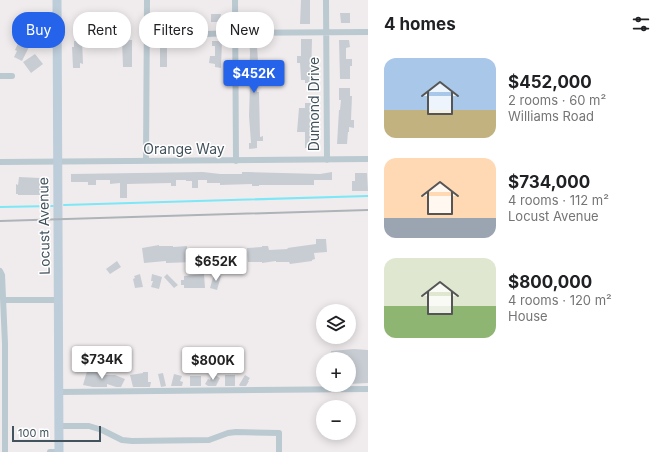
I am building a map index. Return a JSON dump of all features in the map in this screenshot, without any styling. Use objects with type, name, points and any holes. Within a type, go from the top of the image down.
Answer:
[{"type":"street","name":"Locust Avenue","points":[[57,0],[59,452]]},
{"type":"street","points":[[147,0],[147,12]]},
{"type":"street","points":[[236,0],[236,12]]},
{"type":"street","name":"Dumond Drive","points":[[326,0],[327,160]]},
{"type":"street","points":[[274,33],[368,32]]},
{"type":"street","points":[[146,161],[147,48]]},
{"type":"street","points":[[236,48],[236,161]]},
{"type":"street","points":[[0,76],[12,76]]},
{"type":"street","name":"Orange Way","points":[[0,162],[368,159]]},
{"type":"street","points":[[0,271],[2,275],[3,300],[2,344],[5,452]]},
{"type":"street","points":[[3,300],[58,300]]},
{"type":"street","points":[[59,392],[368,389]]},
{"type":"street","points":[[59,426],[89,426],[102,430],[122,440],[132,441],[209,440],[228,433],[236,432],[279,433],[280,452]]},
{"type":"street","points":[[50,452],[59,452]]},
{"type":"building","points":[[301,0],[310,0],[310,24],[300,24]]},
{"type":"building","points":[[340,13],[350,13],[350,23],[341,23]]},
{"type":"building","points":[[211,14],[216,14],[216,22],[211,22]]},
{"type":"building","points":[[301,39],[312,39],[311,83],[305,83],[305,80],[301,80],[300,63],[297,63],[297,56],[301,56]]},
{"type":"building","points":[[132,40],[132,67],[123,67],[122,48],[131,48]]},
{"type":"building","points":[[339,40],[349,40],[350,47],[346,48],[346,59],[352,59],[352,66],[350,66],[350,79],[340,79]]},
{"type":"building","points":[[212,41],[216,41],[216,48],[222,48],[221,68],[215,67],[215,64],[209,63],[210,56],[215,56],[215,46],[212,46]]},
{"type":"building","points":[[72,47],[82,48],[83,64],[80,63],[80,68],[73,68]]},
{"type":"building","points":[[16,48],[28,48],[22,61],[14,57],[17,51],[15,50]]},
{"type":"building","points":[[160,48],[167,48],[167,67],[160,67]]},
{"type":"building","points":[[250,48],[257,48],[258,61],[261,61],[260,79],[257,79],[257,92],[259,92],[260,137],[263,136],[263,141],[257,141],[257,148],[249,149],[249,143],[251,143],[249,116]]},
{"type":"building","points":[[35,54],[43,64],[31,73],[23,62]]},
{"type":"building","points":[[339,88],[350,88],[350,96],[352,96],[351,120],[354,120],[354,128],[349,127],[347,144],[337,144],[341,100],[339,100]]},
{"type":"building","points":[[305,103],[312,103],[311,148],[305,148],[305,132],[297,132],[299,108],[305,108]]},
{"type":"building","points":[[203,172],[220,174],[242,174],[242,172],[248,172],[320,174],[332,172],[332,180],[314,180],[314,185],[252,186],[252,184],[220,185],[220,183],[207,183],[207,180],[198,180],[198,188],[192,188],[192,181],[186,180],[176,180],[176,186],[171,186],[171,183],[127,184],[127,198],[120,198],[120,183],[110,184],[110,180],[96,180],[96,185],[88,185],[88,182],[71,182],[71,174]]},
{"type":"building","points":[[355,173],[367,173],[368,191],[352,191],[352,181],[355,181]]},
{"type":"building","points":[[19,177],[40,178],[40,186],[43,186],[43,195],[16,194],[16,184],[18,185]]},
{"type":"building","points":[[316,239],[326,239],[327,252],[314,253],[315,259],[312,261],[290,264],[289,262],[276,261],[262,263],[248,262],[247,248],[268,246],[269,250],[288,249],[287,248],[316,244]]},
{"type":"building","points":[[159,245],[173,247],[187,246],[187,250],[200,248],[201,251],[214,249],[215,253],[218,253],[219,261],[166,263],[166,261],[144,263],[142,248]]},
{"type":"building","points":[[117,261],[121,267],[110,274],[106,269]]},
{"type":"building","points":[[140,274],[143,287],[135,288],[133,279],[135,278],[134,276]]},
{"type":"building","points":[[152,274],[162,277],[159,289],[151,287],[153,281],[151,281]]},
{"type":"building","points":[[167,274],[178,285],[174,288],[164,277]]},
{"type":"building","points":[[204,274],[205,288],[184,288],[184,285],[181,285],[181,280],[184,280],[184,276]]},
{"type":"building","points":[[214,274],[221,276],[217,290],[210,288]]},
{"type":"building","points":[[354,349],[368,350],[368,383],[356,384],[356,352],[331,351]]},
{"type":"building","points":[[88,368],[94,370],[94,372],[105,372],[105,375],[115,375],[125,379],[121,387],[107,384],[107,387],[83,385]]},
{"type":"building","points":[[148,372],[148,382],[151,382],[150,387],[133,387],[130,375]]},
{"type":"building","points":[[163,373],[166,386],[161,387],[158,374]]},
{"type":"building","points":[[174,374],[182,376],[180,381],[183,382],[182,386],[171,386]]},
{"type":"building","points":[[213,374],[220,378],[216,386],[208,386],[205,384],[208,379],[210,380]]},
{"type":"building","points":[[225,375],[235,375],[235,386],[225,386]]},
{"type":"building","points":[[245,375],[250,378],[249,381],[246,386],[240,386],[239,385]]},
{"type":"building","points":[[190,376],[201,376],[201,386],[190,386]]},
{"type":"waterway","points":[[64,205],[368,196]]},
{"type":"waterway","points":[[0,207],[53,206]]},
{"type":"railway","points":[[0,221],[368,210]]}]
